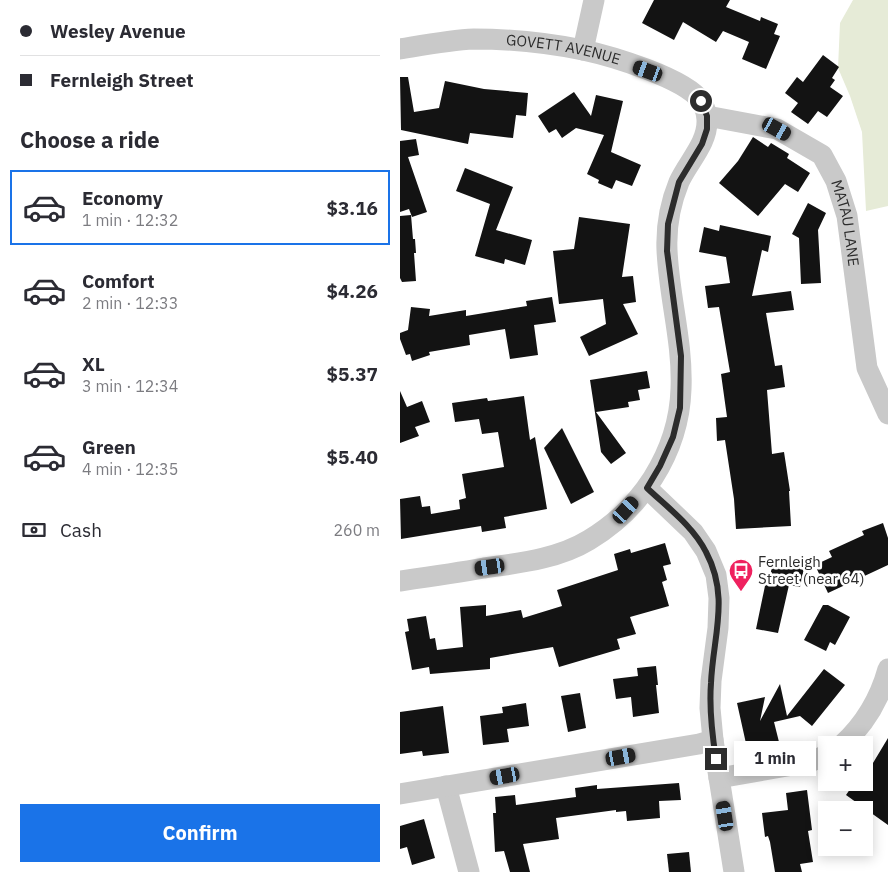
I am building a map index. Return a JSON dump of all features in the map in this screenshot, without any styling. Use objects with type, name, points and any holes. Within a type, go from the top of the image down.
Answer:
[{"type":"street","points":[[583,50],[594,0]]},
{"type":"street","name":"GOVETT AVENUE","points":[[400,49],[472,39],[530,42],[583,50],[622,61],[688,89],[701,101],[707,116]]},
{"type":"street","points":[[400,581],[509,565],[536,560],[562,552],[587,541],[608,528],[647,488],[660,466],[673,437],[681,399],[682,368],[668,260],[668,224],[679,182],[702,144],[707,129],[707,116]]},
{"type":"street","name":"MATAU LANE","points":[[707,116],[777,129],[822,155],[836,181],[847,216],[867,368],[887,411]]},
{"type":"street","points":[[647,488],[693,532],[706,552],[716,575],[719,598],[718,628],[711,681],[710,708],[713,740],[734,872]]},
{"type":"street","points":[[851,736],[870,713],[886,679],[888,669]]},
{"type":"street","points":[[400,794],[699,744],[713,740]]},
{"type":"street","points":[[719,778],[810,762],[818,758]]},
{"type":"street","points":[[446,786],[469,872]]},
{"type":"green space","points":[[853,0],[888,0],[888,206],[866,211],[862,132],[838,68],[840,23]]},
{"type":"building","points":[[654,0],[730,0],[726,7],[760,21],[761,17],[778,24],[774,34],[780,36],[766,69],[742,59],[749,42],[723,31],[716,42],[683,22],[674,40],[642,23]]},
{"type":"building","points":[[823,55],[839,67],[832,78],[835,80],[830,87],[843,96],[827,117],[818,111],[808,124],[791,112],[798,103],[785,93],[797,77],[803,82]]},
{"type":"building","points":[[400,77],[408,77],[414,112],[439,108],[445,81],[484,89],[528,93],[526,116],[516,115],[513,138],[470,133],[468,144],[401,130]]},
{"type":"building","points":[[574,92],[591,116],[596,95],[623,101],[611,152],[641,165],[632,186],[616,180],[612,189],[598,183],[599,180],[587,174],[604,135],[576,128],[562,138],[556,129],[549,133],[538,116]]},
{"type":"building","points":[[753,137],[768,147],[771,143],[789,154],[787,158],[810,173],[798,192],[785,184],[758,216],[719,183],[738,161]]},
{"type":"building","points":[[416,139],[419,155],[408,157],[427,212],[412,217],[409,209],[400,212],[400,141]]},
{"type":"building","points":[[465,168],[513,187],[496,230],[532,240],[525,265],[505,259],[504,264],[475,256],[490,204],[456,191]]},
{"type":"building","points":[[808,203],[826,213],[818,230],[821,283],[801,284],[799,238],[792,234]]},
{"type":"building","points":[[411,215],[413,239],[415,239],[416,281],[402,282],[400,278],[400,216]]},
{"type":"building","points":[[579,217],[630,224],[622,277],[633,276],[636,302],[623,304],[638,334],[589,356],[580,337],[606,324],[603,299],[559,304],[553,251],[574,249]]},
{"type":"building","points":[[720,225],[771,236],[768,252],[762,250],[752,296],[791,291],[794,310],[766,313],[775,366],[782,365],[785,387],[767,390],[772,454],[784,452],[790,491],[791,526],[736,529],[734,499],[725,440],[717,441],[716,418],[727,417],[721,374],[730,372],[719,307],[708,308],[705,286],[730,283],[726,257],[699,252],[704,227],[719,231]]},
{"type":"building","points":[[552,297],[556,322],[534,325],[538,355],[510,359],[505,329],[469,335],[470,345],[429,352],[430,355],[412,361],[410,354],[406,355],[400,339],[400,333],[408,330],[411,307],[430,309],[429,316],[466,310],[466,316],[527,306],[526,301]]},
{"type":"building","points":[[647,371],[650,388],[638,390],[640,400],[628,402],[629,407],[596,412],[626,453],[611,464],[601,452],[590,380]]},
{"type":"building","points":[[400,391],[407,407],[422,401],[430,422],[415,427],[419,436],[400,443]]},
{"type":"building","points":[[524,396],[530,440],[535,437],[547,509],[504,517],[506,528],[482,532],[481,526],[401,539],[400,499],[420,496],[422,507],[430,506],[431,514],[460,509],[459,500],[466,498],[462,474],[504,467],[498,432],[482,434],[479,419],[455,422],[452,403],[487,398],[488,401]]},
{"type":"building","points":[[562,428],[594,492],[571,504],[544,448]]},
{"type":"building","points":[[883,523],[888,538],[888,565],[828,593],[815,565],[832,557],[829,551],[864,535],[862,531]]},
{"type":"building","points":[[665,543],[671,564],[663,566],[667,580],[662,582],[669,606],[630,617],[636,634],[617,639],[620,649],[559,667],[553,647],[490,658],[490,669],[430,674],[429,667],[412,670],[405,632],[409,631],[407,619],[426,616],[430,639],[435,638],[437,650],[463,647],[460,607],[486,605],[486,616],[521,610],[523,618],[562,606],[557,590],[618,570],[614,554],[630,549],[631,553]]},
{"type":"building","points":[[773,561],[804,568],[800,587],[789,585],[778,633],[756,629],[766,581],[769,582]]},
{"type":"building","points":[[823,605],[828,605],[850,617],[835,645],[830,642],[826,651],[804,640]]},
{"type":"building","points":[[656,666],[659,713],[633,717],[631,697],[616,699],[613,679],[638,676],[637,668]]},
{"type":"building","points":[[824,669],[845,685],[812,726],[800,716],[774,722],[780,746],[766,750],[765,744],[747,748],[737,703],[765,697],[760,721],[780,684],[787,716]]},
{"type":"building","points":[[580,693],[586,728],[568,732],[561,696]]},
{"type":"building","points":[[526,703],[529,726],[507,729],[509,742],[483,745],[480,716],[503,713],[502,707]]},
{"type":"building","points":[[443,706],[449,753],[423,756],[422,751],[400,754],[400,712]]},
{"type":"building","points":[[888,738],[888,825],[873,814],[873,801],[854,801],[846,795],[849,791],[873,791],[873,763]]},
{"type":"building","points":[[679,783],[681,800],[659,801],[660,818],[627,821],[626,811],[616,812],[616,810],[556,818],[559,839],[523,844],[530,872],[510,872],[504,851],[495,852],[493,813],[496,813],[495,797],[515,795],[516,805],[576,797],[575,788],[597,785],[597,789]]},
{"type":"building","points":[[807,790],[812,830],[808,831],[813,862],[800,864],[802,872],[775,872],[770,842],[768,836],[765,837],[762,813],[788,810],[786,793]]},
{"type":"building","points":[[424,819],[435,858],[412,865],[407,847],[400,849],[400,826]]},
{"type":"building","points":[[689,852],[691,872],[669,872],[667,854]]},
{"type":"place","name":"Fernleigh Street (near 64)","points":[[741,592]]},
{"type":"route","points":[[701,101],[707,116],[707,129],[702,144],[679,182],[668,224],[667,251],[682,368],[680,408],[673,437],[660,466],[647,488],[693,532],[706,552],[716,575],[719,598],[718,628],[711,681],[710,708],[716,759]]}]
